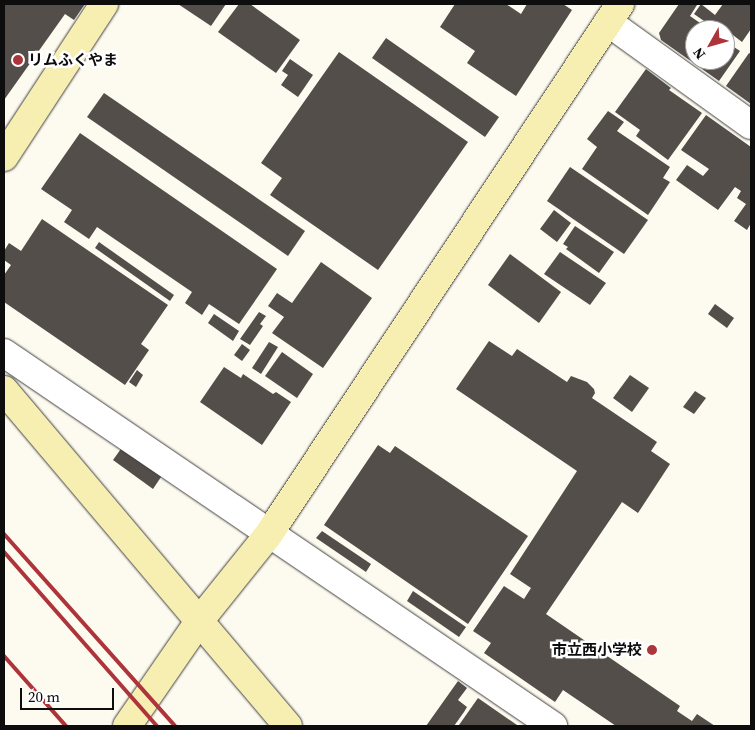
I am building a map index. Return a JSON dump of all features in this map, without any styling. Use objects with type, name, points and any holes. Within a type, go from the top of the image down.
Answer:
[{"type":"street","points":[[4,157],[104,4]]},
{"type":"street","points":[[127,726],[200,620],[269,534],[614,13],[751,125]]},
{"type":"street","points":[[4,353],[553,726]]},
{"type":"street","points":[[4,390],[288,726]]},
{"type":"building","name":"リムふくやま","points":[[4,4],[85,4],[74,20],[65,14],[4,100]]},
{"type":"building","points":[[178,4],[226,4],[211,26]]},
{"type":"building","points":[[239,4],[250,4],[300,40],[276,73],[218,32]]},
{"type":"building","points":[[455,4],[506,4],[521,14],[527,4],[563,4],[572,10],[516,96],[467,63],[475,51],[440,27]]},
{"type":"building","points":[[679,4],[697,5],[690,16],[696,20],[685,20],[685,57],[661,40],[659,33]]},
{"type":"building","points":[[701,4],[715,15],[723,4],[751,4],[751,29],[742,42],[735,37],[735,20],[703,20],[694,14]]},
{"type":"building","points":[[386,38],[499,117],[485,137],[372,58]]},
{"type":"building","points":[[735,48],[740,51],[735,58]]},
{"type":"building","points":[[339,52],[468,142],[378,270],[270,195],[282,178],[261,163]]},
{"type":"building","points":[[749,53],[751,54],[751,104],[726,86]]},
{"type":"building","points":[[290,59],[313,75],[298,97],[281,85],[288,75],[282,71]]},
{"type":"building","points":[[646,69],[671,88],[669,90],[702,113],[668,160],[636,136],[640,130],[615,112]]},
{"type":"building","points":[[703,70],[727,70],[719,81]]},
{"type":"building","points":[[104,93],[305,231],[288,256],[87,117]]},
{"type":"building","points":[[608,111],[624,122],[617,131],[670,167],[663,178],[670,182],[648,215],[582,169],[597,147],[587,139]]},
{"type":"building","points":[[706,115],[751,147],[751,223],[747,230],[734,221],[746,204],[737,198],[741,191],[735,187],[718,210],[676,180],[687,165],[703,176],[709,169],[681,150]]},
{"type":"building","points":[[80,133],[277,269],[239,324],[209,304],[202,315],[185,303],[192,292],[97,227],[89,239],[64,222],[72,210],[41,189]]},
{"type":"building","points":[[570,167],[648,220],[624,254],[547,201]]},
{"type":"building","points":[[554,210],[571,223],[557,242],[540,229]]},
{"type":"building","points":[[42,219],[168,305],[141,344],[149,350],[125,385],[4,302],[4,275],[11,265],[4,260],[4,251],[9,243],[21,251]]},
{"type":"building","points":[[575,226],[614,252],[599,273],[566,249],[568,247],[563,244]]},
{"type":"building","points":[[99,242],[174,295],[170,301],[95,248]]},
{"type":"building","points":[[560,252],[606,283],[590,305],[544,274]]},
{"type":"building","points":[[510,254],[561,292],[539,323],[488,285]]},
{"type":"building","points":[[321,262],[372,298],[323,368],[272,333],[284,317],[268,306],[277,293],[292,303]]},
{"type":"building","points":[[715,304],[734,318],[727,328],[708,314]]},
{"type":"building","points":[[259,312],[266,316],[260,324],[263,326],[250,345],[240,339]]},
{"type":"building","points":[[214,314],[239,331],[233,341],[208,323]]},
{"type":"building","points":[[489,341],[512,356],[517,349],[567,382],[571,376],[587,382],[594,389],[595,393],[592,398],[657,442],[651,451],[670,464],[638,513],[622,502],[546,614],[680,706],[677,711],[692,721],[697,714],[715,726],[616,726],[563,690],[555,702],[484,653],[491,643],[473,631],[504,586],[524,599],[531,588],[510,574],[577,471],[456,389]]},
{"type":"building","points":[[269,342],[278,347],[261,374],[252,368]]},
{"type":"building","points":[[242,344],[250,350],[242,361],[234,355]]},
{"type":"building","points":[[282,352],[313,374],[297,398],[265,376]]},
{"type":"building","points":[[224,367],[241,378],[243,374],[273,394],[276,392],[291,402],[262,445],[200,402]]},
{"type":"building","points":[[137,370],[143,375],[136,387],[129,382]]},
{"type":"building","points":[[630,375],[649,388],[632,412],[613,398]]},
{"type":"building","points":[[695,391],[706,398],[694,414],[683,407]]},
{"type":"building","points":[[378,445],[390,453],[395,446],[528,536],[468,624],[324,525]]},
{"type":"building","points":[[123,446],[163,474],[153,489],[113,460]]},
{"type":"building","points":[[322,531],[371,564],[366,572],[316,538]]},
{"type":"building","points":[[413,591],[466,627],[459,637],[407,601]]},
{"type":"building","points":[[458,681],[467,688],[458,700],[467,707],[464,712],[454,726],[426,726]]},
{"type":"building","points":[[478,698],[517,725],[459,725]]},
{"type":"railway","points":[[4,534],[175,726]]},
{"type":"railway","points":[[4,552],[157,726]]},
{"type":"railway","points":[[4,656],[66,726]]},
{"type":"place","name":"リムふくやま","points":[[18,60]]},
{"type":"place","name":"市立西小学校","points":[[652,650]]}]
